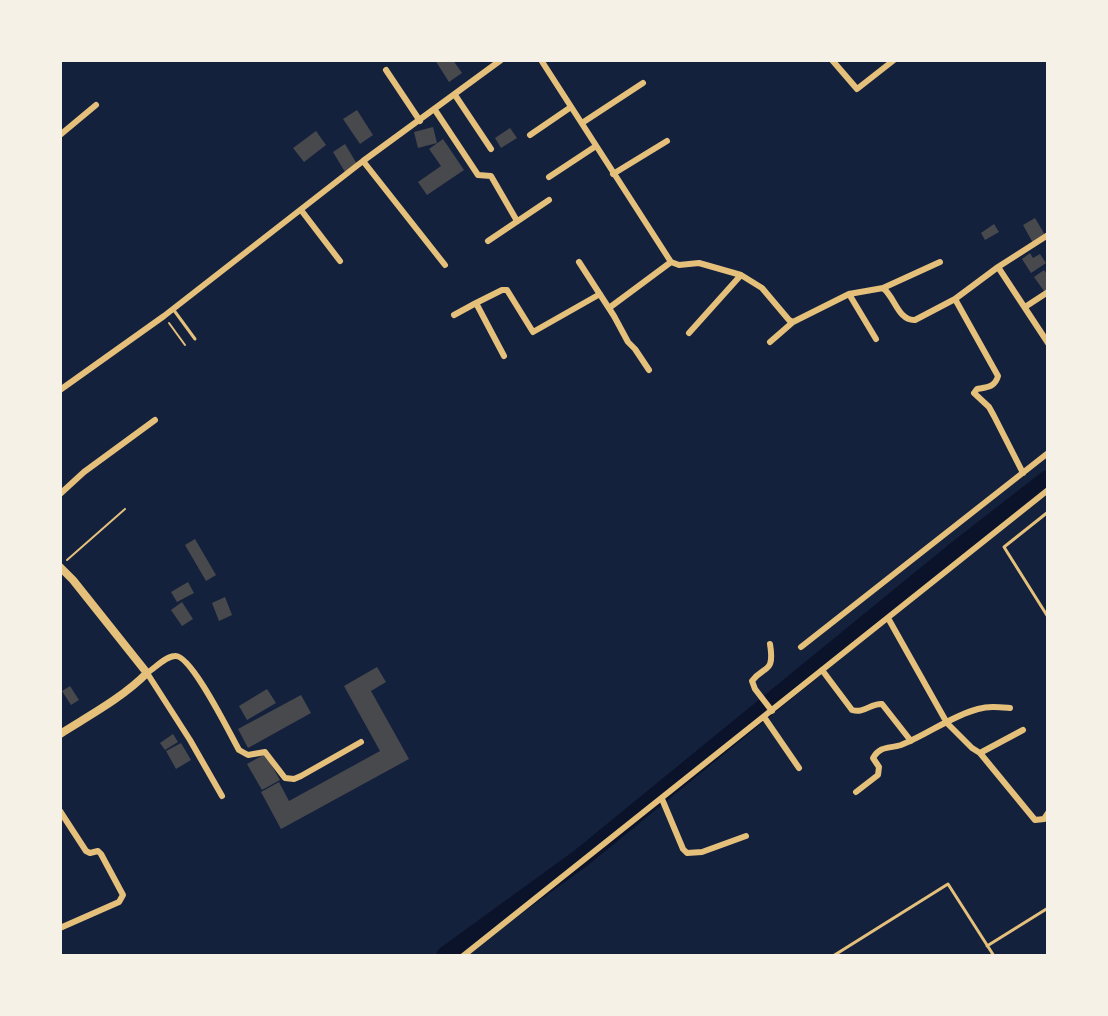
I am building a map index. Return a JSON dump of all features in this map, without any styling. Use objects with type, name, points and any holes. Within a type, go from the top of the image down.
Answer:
[{"type":"street","points":[[60,390],[164,316],[363,161],[501,60]]},
{"type":"street","points":[[542,60],[670,262],[679,265],[699,262],[741,275],[762,288],[793,322]]},
{"type":"street","points":[[832,60],[857,89],[894,60]]},
{"type":"street","points":[[386,70],[420,121]]},
{"type":"street","points":[[582,123],[643,83]]},
{"type":"street","points":[[455,95],[491,150]]},
{"type":"street","points":[[60,135],[96,105]]},
{"type":"street","points":[[530,135],[571,107]]},
{"type":"street","points":[[435,110],[478,175],[491,176],[517,221]]},
{"type":"street","points":[[613,174],[667,141]]},
{"type":"street","points":[[549,177],[596,146]]},
{"type":"street","points":[[363,161],[445,265]]},
{"type":"street","points":[[488,241],[549,200]]},
{"type":"street","points":[[301,210],[340,261]]},
{"type":"street","points":[[883,288],[888,291],[904,318],[909,321],[915,320],[955,299],[998,267],[1048,235]]},
{"type":"street","points":[[579,262],[628,342],[649,370]]},
{"type":"street","points":[[609,308],[670,262]]},
{"type":"street","points":[[770,342],[793,322],[849,294],[883,288],[940,262]]},
{"type":"street","points":[[998,267],[1048,343]]},
{"type":"street","points":[[689,333],[741,275]]},
{"type":"street","points":[[454,315],[502,290],[507,290],[533,332],[600,294]]},
{"type":"street","points":[[849,294],[876,339]]},
{"type":"street","points":[[1025,307],[1047,296]]},
{"type":"street","points":[[955,299],[998,376],[996,382],[990,387],[977,389],[974,393],[989,407],[1023,473]]},
{"type":"street","points":[[476,303],[504,356]]},
{"type":"street","points":[[60,494],[84,472],[155,420]]},
{"type":"street","points":[[801,647],[1048,453]]},
{"type":"street","points":[[463,956],[1048,490]]},
{"type":"street","points":[[60,566],[147,673],[190,740],[222,796]]},
{"type":"street","points":[[888,618],[947,723],[980,753],[1035,820],[1044,819],[1048,813]]},
{"type":"street","points":[[770,644],[771,658],[767,669],[752,681],[759,695],[771,709]]},
{"type":"street","points":[[60,734],[114,701],[147,673],[169,657],[176,655],[183,658],[194,670],[239,750],[248,755],[265,752],[281,774],[288,779],[301,776],[361,742]]},
{"type":"street","points":[[822,670],[852,710],[862,711],[882,704],[911,741]]},
{"type":"street","points":[[856,792],[880,772],[873,758],[876,753],[887,746],[897,746],[911,741],[975,710],[993,706],[1010,708]]},
{"type":"street","points":[[764,717],[799,768]]},
{"type":"street","points":[[980,753],[1023,730]]},
{"type":"street","points":[[662,799],[683,849],[687,853],[702,852],[746,836]]},
{"type":"street","points":[[60,811],[86,851],[90,853],[98,851],[101,854],[123,895],[119,902],[60,928]]},
{"type":"lane","points":[[173,309],[195,339]]},
{"type":"lane","points":[[1048,512],[1004,547],[1048,617]]},
{"type":"lane","points":[[833,956],[948,884],[994,956]]},
{"type":"lane","points":[[987,946],[1048,908]]},
{"type":"path","points":[[164,316],[185,345]]},
{"type":"path","points":[[60,566],[125,509]]},
{"type":"building","points":[[435,60],[453,60],[462,73],[449,82]]},
{"type":"building","points":[[357,110],[373,135],[360,144],[343,119]]},
{"type":"building","points":[[433,127],[437,143],[418,148],[414,132]]},
{"type":"building","points":[[510,128],[517,138],[501,148],[495,138]]},
{"type":"building","points":[[316,131],[326,145],[304,162],[293,148]]},
{"type":"building","points":[[443,139],[464,170],[427,195],[418,182],[441,166],[429,149]]},
{"type":"building","points":[[345,144],[357,164],[345,172],[333,152]]},
{"type":"building","points":[[1035,218],[1045,235],[1033,243],[1023,225]]},
{"type":"building","points":[[994,224],[999,232],[985,240],[981,233]]},
{"type":"building","points":[[1030,253],[1033,258],[1040,254],[1046,263],[1031,273],[1022,259]]},
{"type":"building","points":[[1044,270],[1048,275],[1048,289],[1044,291],[1034,277]]},
{"type":"building","points":[[195,539],[216,575],[206,581],[185,545]]},
{"type":"building","points":[[188,582],[194,593],[177,602],[171,592]]},
{"type":"building","points":[[225,597],[232,615],[219,621],[212,603]]},
{"type":"building","points":[[182,602],[193,619],[182,626],[171,610]]},
{"type":"building","points":[[377,667],[386,682],[371,691],[409,759],[281,829],[261,792],[279,782],[289,801],[380,751],[344,686]]},
{"type":"building","points":[[70,686],[79,700],[71,705],[62,691]]},
{"type":"building","points":[[267,689],[276,703],[247,720],[239,706]]},
{"type":"building","points":[[301,695],[311,713],[248,748],[238,729]]},
{"type":"building","points":[[173,734],[178,742],[165,750],[160,743]]},
{"type":"building","points":[[181,743],[191,760],[176,769],[166,751]]},
{"type":"building","points":[[265,754],[280,780],[262,790],[247,764]]},
{"type":"waterway","points":[[446,956],[581,858],[953,554],[1048,480]]}]
